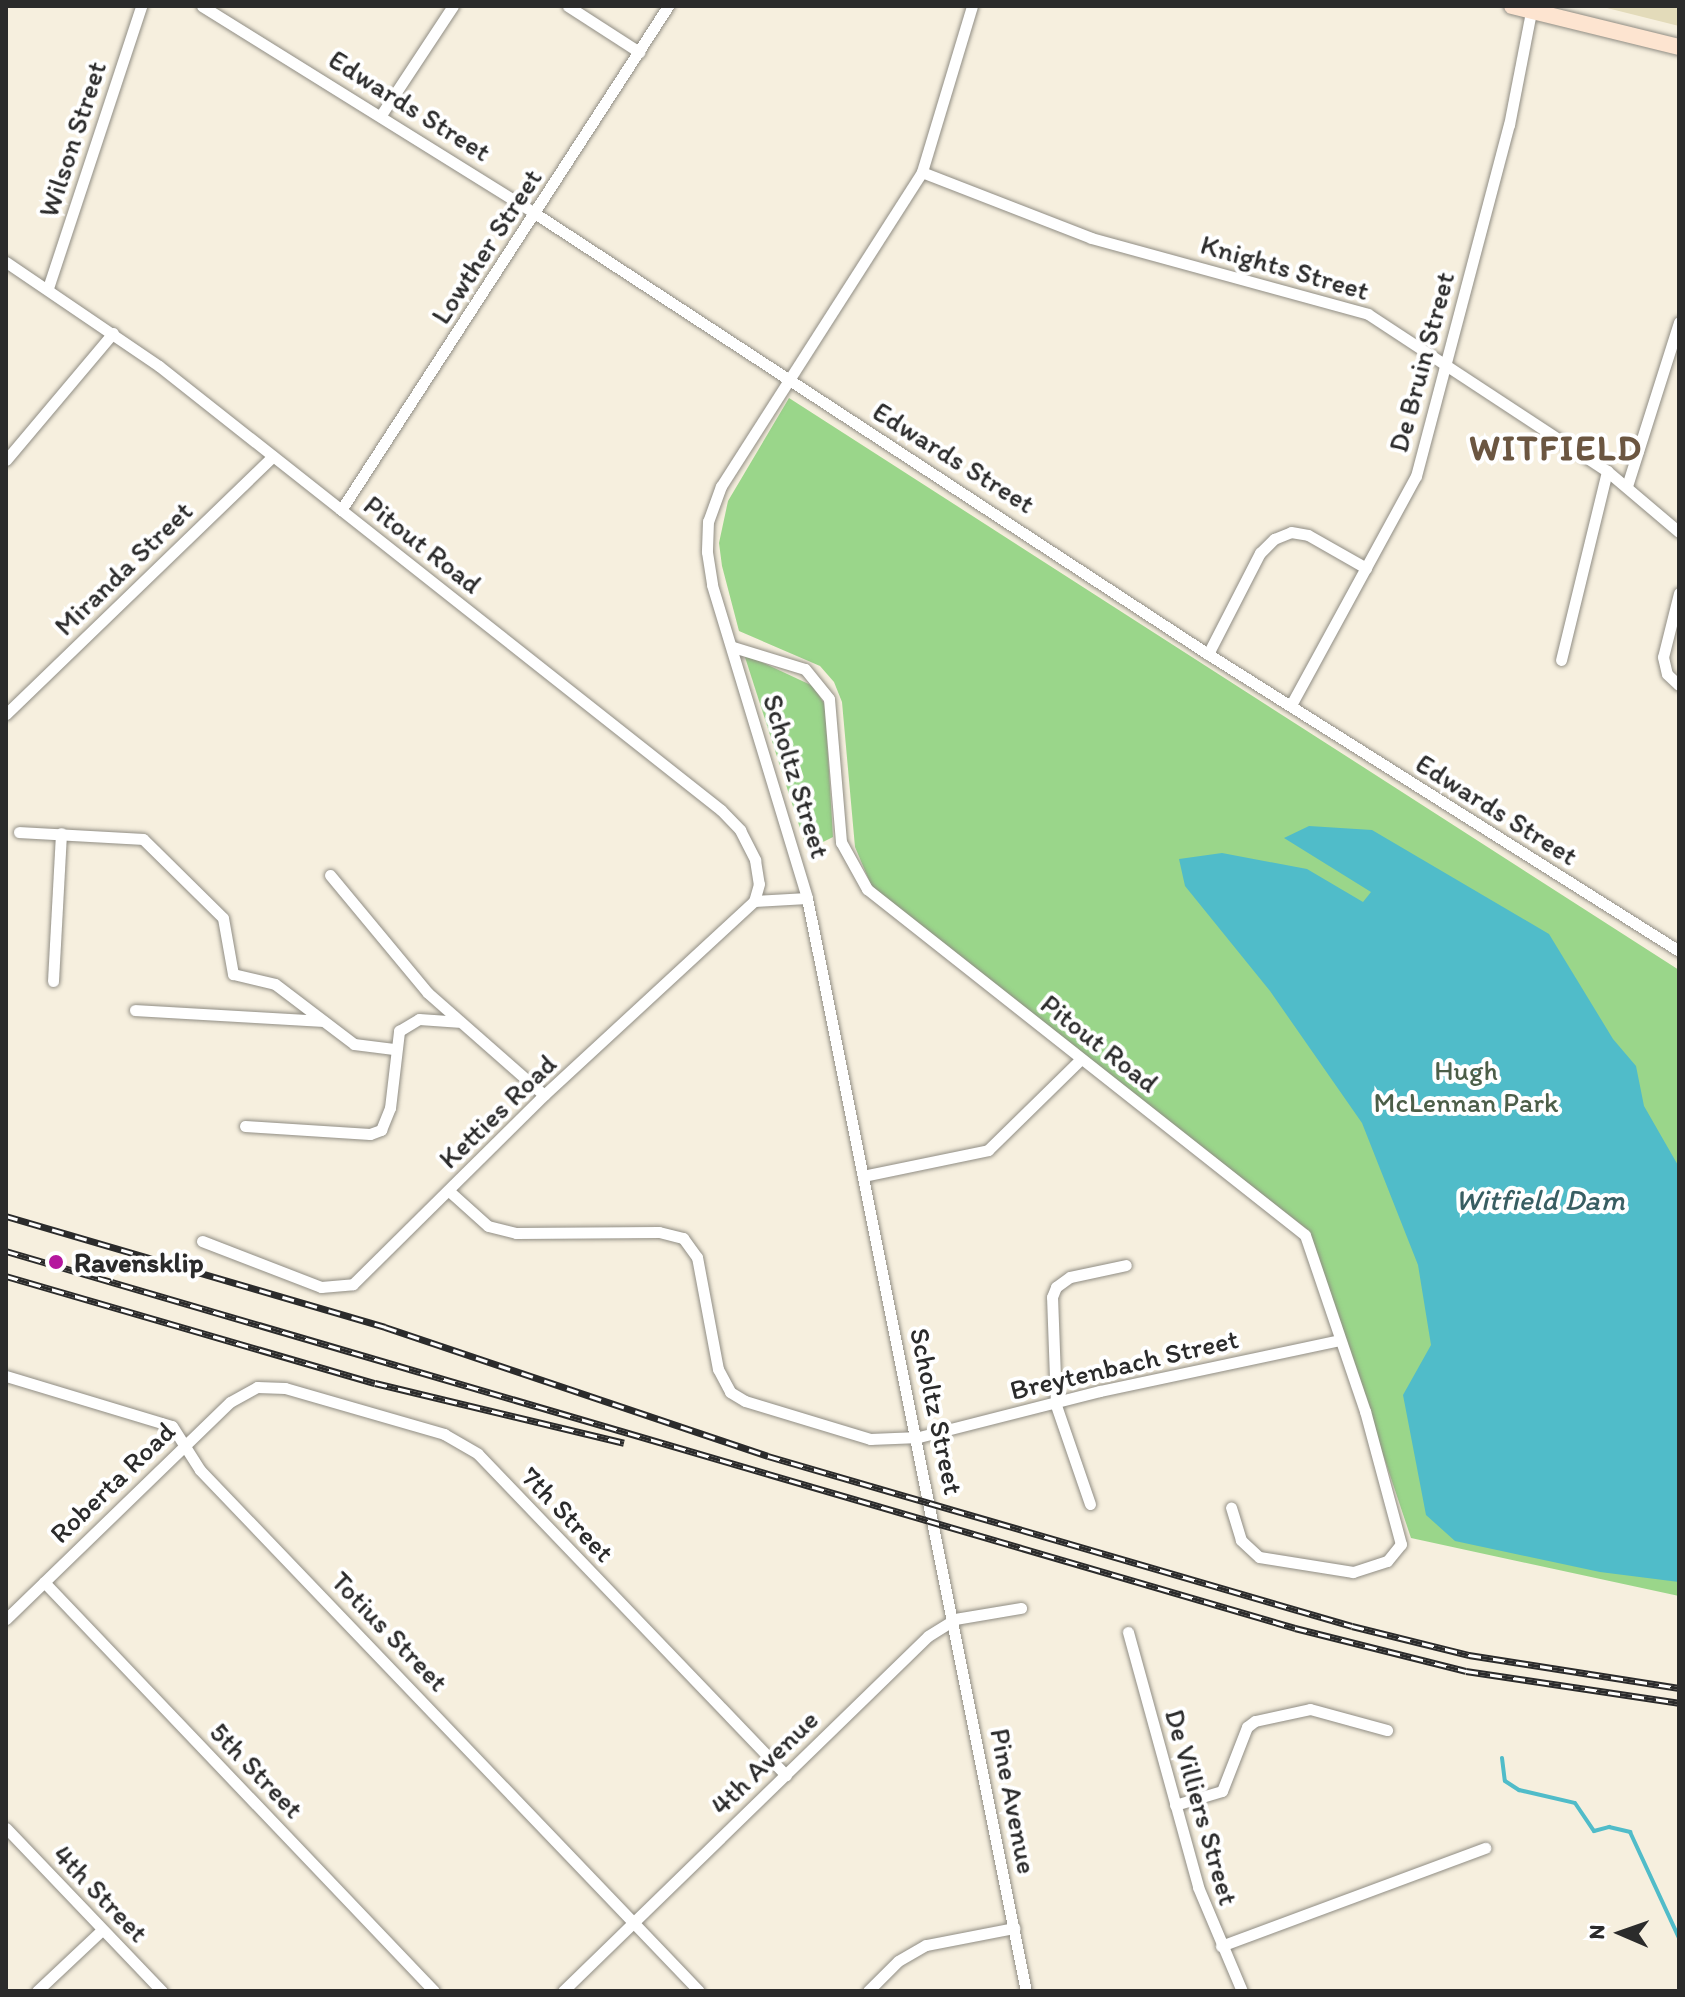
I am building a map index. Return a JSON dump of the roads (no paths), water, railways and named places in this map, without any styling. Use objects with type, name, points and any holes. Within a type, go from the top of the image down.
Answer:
[{"type":"street","name":"Wilson Street","points":[[48,288],[141,6]]},
{"type":"street","name":"Edwards Street","points":[[202,6],[536,214],[785,380],[1065,556],[1208,654],[1679,951]]},
{"type":"street","points":[[381,115],[453,6]]},
{"type":"street","points":[[568,6],[639,52]]},
{"type":"street","name":"Lowther Street","points":[[341,510],[536,214],[668,6]]},
{"type":"street","name":"Scholtz Street","points":[[955,1619],[807,898],[709,571],[708,521],[721,486],[785,380],[922,172],[972,6]]},
{"type":"street","points":[[1512,6],[1679,47]]},
{"type":"street","name":"De Bruin Street","points":[[1291,705],[1416,476],[1533,9]]},
{"type":"street","name":"Knights Street","points":[[922,172],[1106,243],[1353,308],[1607,471],[1679,532]]},
{"type":"street","name":"Pitout Road","points":[[6,262],[113,333],[721,810],[740,830],[755,860],[759,884],[754,901]]},
{"type":"street","points":[[1627,486],[1679,322]]},
{"type":"street","points":[[6,460],[113,333]]},
{"type":"street","name":"Miranda Street","points":[[6,714],[273,456]]},
{"type":"street","points":[[1561,660],[1607,471]]},
{"type":"street","points":[[1208,654],[1260,553],[1274,539],[1291,532],[1308,535],[1366,568]]},
{"type":"street","points":[[1679,593],[1663,657],[1667,674],[1679,685]]},
{"type":"street","name":"Pitout Road","points":[[733,647],[805,669],[829,699],[841,842],[867,889],[1301,1231],[1401,1532],[1401,1544],[1387,1561],[1353,1572],[1330,1571],[1249,1551],[1231,1508]]},
{"type":"street","points":[[19,832],[125,835],[150,844],[223,918],[233,974],[264,978],[360,1047],[394,1049]]},
{"type":"street","points":[[53,981],[61,833]]},
{"type":"street","points":[[330,875],[381,940],[459,1022],[544,1095]]},
{"type":"street","points":[[754,901],[807,898]]},
{"type":"street","name":"Ketties Road","points":[[202,1241],[321,1287],[340,1288],[361,1279],[544,1095],[754,901]]},
{"type":"street","points":[[135,1010],[323,1021]]},
{"type":"street","points":[[245,1126],[370,1134],[381,1130],[390,1108],[394,1049],[399,1031],[413,1020],[459,1022]]},
{"type":"street","points":[[863,1176],[988,1150],[1081,1059]]},
{"type":"street","name":"Breytenbach Street","points":[[449,1191],[488,1226],[516,1233],[659,1232],[683,1238],[697,1257],[718,1369],[730,1392],[745,1401],[857,1436],[919,1437],[1056,1405],[1100,1391],[1339,1340]]},
{"type":"street","points":[[1090,1504],[1056,1405],[1051,1315],[1056,1287],[1070,1277],[1126,1265]]},
{"type":"street","name":"Totius Street","points":[[6,1376],[164,1421],[200,1470],[699,1991]]},
{"type":"street","name":"Roberta Road","points":[[6,1619],[230,1402],[257,1387]]},
{"type":"street","name":"7th Street","points":[[257,1387],[285,1388],[444,1434],[471,1449],[786,1775]]},
{"type":"street","name":"5th Street","points":[[44,1582],[434,1991]]},
{"type":"street","name":"4th Avenue","points":[[563,1991],[928,1636],[955,1619],[1021,1608]]},
{"type":"street","name":"Pine Avenue","points":[[955,1619],[1026,1991]]},
{"type":"street","name":"De Villiers Street","points":[[1128,1632],[1175,1805],[1221,1946],[1242,1991]]},
{"type":"street","points":[[1175,1805],[1222,1791],[1247,1727],[1255,1721],[1310,1709],[1387,1730]]},
{"type":"street","name":"4th Street","points":[[6,1828],[162,1991]]},
{"type":"street","points":[[1221,1946],[1485,1848]]},
{"type":"street","points":[[868,1991],[898,1961],[926,1945],[1014,1928]]},
{"type":"street","points":[[37,1991],[102,1930]]},
{"type":"water","name":"Witfield Dam","points":[[1309,826],[1372,830],[1549,934],[1613,1039],[1636,1066],[1644,1106],[1679,1167],[1679,1582],[1600,1572],[1455,1541],[1426,1515],[1403,1395],[1431,1345],[1418,1265],[1362,1123],[1270,991],[1185,886],[1179,859],[1222,853],[1307,869],[1363,902],[1371,892],[1284,838]]},
{"type":"waterway","points":[[1502,1758],[1505,1781],[1519,1790],[1575,1803],[1594,1831],[1609,1827],[1630,1832],[1679,1938]]},
{"type":"railway","points":[[6,1216],[385,1327],[768,1456],[1352,1626],[1469,1655],[1679,1688]]},
{"type":"railway","points":[[6,1251],[1295,1628],[1466,1671],[1679,1703]]},
{"type":"railway","points":[[6,1276],[375,1383],[624,1443]]},
{"type":"place","name":"Ravensklip","points":[[56,1262]]},
{"type":"district","name":"WITFIELD","points":[[1556,448]]},
{"type":"park label","name":"Hugh McLennan Park","points":[[1466,1086]]}]
